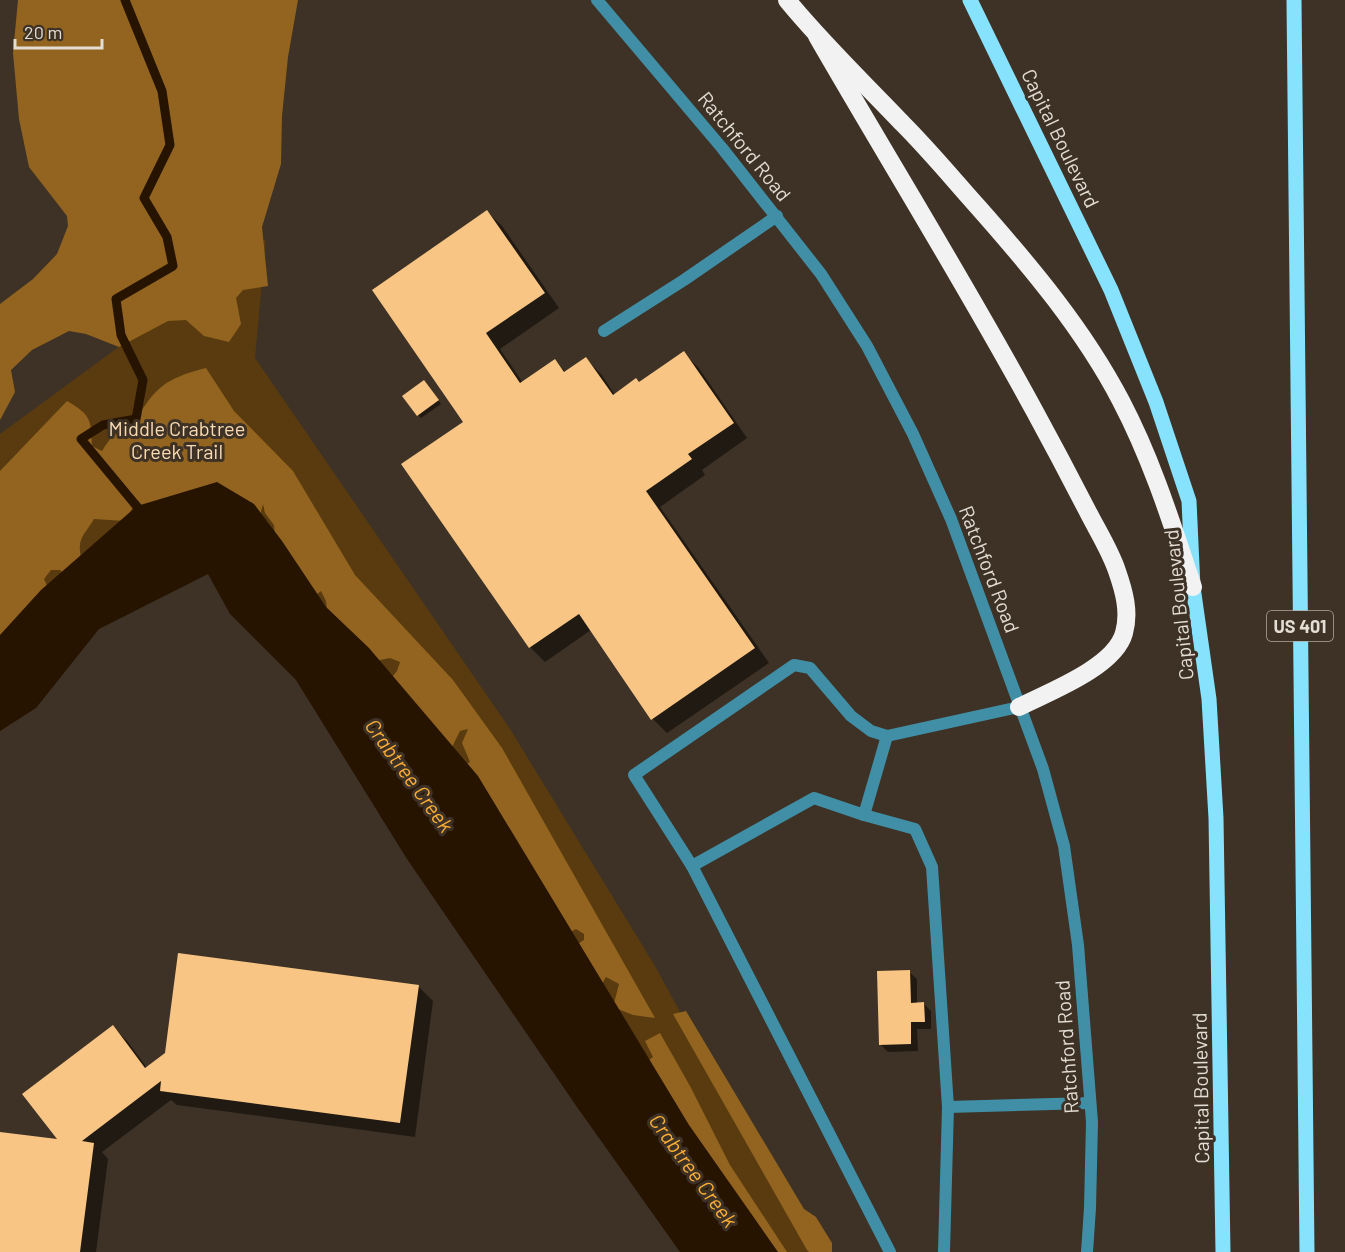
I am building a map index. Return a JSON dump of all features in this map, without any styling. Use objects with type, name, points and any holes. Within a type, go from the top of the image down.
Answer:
[{"type":"highway","points":[[787,0],[817,36],[904,124],[995,226],[1046,287],[1094,356],[1121,400],[1147,457],[1193,587]]},
{"type":"highway","points":[[817,36],[995,339],[1053,444],[1117,570],[1128,617],[1120,645],[1095,669],[1019,707]]},
{"type":"main road","name":"Capital Boulevard","points":[[970,0],[1111,290],[1156,402],[1189,501],[1193,587],[1209,699],[1216,819],[1223,1252]]},
{"type":"main road","name":"US 401","points":[[1294,0],[1307,1252]]},
{"type":"street","name":"Ratchford Road","points":[[597,0],[722,148],[821,274],[867,346],[913,434],[955,530],[1043,769],[1064,846],[1078,945],[1090,1103],[1090,1208],[1087,1252]]},
{"type":"street","points":[[604,331],[684,280],[777,216]]},
{"type":"street","points":[[890,1252],[692,866],[634,775],[794,665],[810,668],[851,716],[871,730],[887,736],[1019,707]]},
{"type":"street","points":[[864,815],[887,736]]},
{"type":"street","points":[[692,866],[814,798],[915,829],[932,867],[948,1107],[944,1252]]},
{"type":"street","points":[[948,1107],[1090,1103]]},
{"type":"green space","points":[[18,0],[298,0],[288,57],[282,116],[281,164],[262,227],[268,286],[243,290],[236,298],[241,324],[229,342],[204,336],[186,320],[168,321],[119,347],[86,334],[69,331],[32,350],[11,370],[15,392],[0,420],[0,304],[33,279],[57,254],[68,226],[67,216],[29,167],[19,119],[13,53]]},
{"type":"green space","name":"Middle Crabtree Creek Trail","points":[[266,239],[255,358],[510,729],[655,966],[811,1252],[700,1252],[228,542],[158,566],[0,730],[0,434]]},
{"type":"green space","points":[[206,368],[234,411],[293,471],[355,575],[453,680],[502,748],[655,1018],[633,1015],[613,1007],[619,984],[606,977],[597,992],[571,948],[584,940],[584,934],[576,929],[563,936],[462,767],[470,762],[462,743],[468,729],[460,731],[451,749],[389,681],[397,671],[400,662],[390,658],[370,662],[330,636],[326,601],[321,591],[312,598],[275,540],[274,525],[265,513],[263,504],[259,519],[146,510],[137,500],[125,521],[94,519],[80,543],[82,561],[66,576],[60,570],[51,570],[44,579],[48,588],[0,694],[0,471],[67,401],[85,414],[90,424],[92,446],[102,451],[113,437],[129,430],[145,405],[160,388],[178,377]]},
{"type":"green space","points":[[686,1011],[804,1209],[816,1217],[832,1243],[832,1252],[809,1252],[807,1250],[673,1014]]},
{"type":"green space","points":[[660,1033],[730,1165],[787,1252],[758,1252],[635,1070],[653,1057],[645,1041]]},
{"type":"water","name":"Crabtree Creek","points":[[217,482],[254,504],[326,607],[369,648],[478,776],[689,1125],[778,1252],[680,1252],[577,1107],[407,859],[296,680],[230,614],[208,574],[99,629],[36,708],[0,731],[0,635],[41,590],[137,506]]},
{"type":"building","points":[[487,210],[545,293],[486,333],[520,383],[555,359],[564,372],[586,357],[613,395],[636,378],[639,382],[684,351],[734,423],[688,454],[692,459],[646,491],[755,648],[651,720],[579,614],[529,648],[401,464],[463,422],[372,290]]},
{"type":"building","points":[[424,380],[439,400],[417,416],[402,396]]},
{"type":"building","points":[[178,953],[419,985],[400,1123],[160,1091],[161,1081],[82,1141],[94,1143],[80,1252],[0,1252],[0,1132],[57,1139],[22,1094],[113,1025],[145,1068],[165,1053]]},
{"type":"building","points":[[910,970],[911,1003],[924,1002],[925,1022],[911,1022],[911,1044],[879,1045],[877,971]]},
{"type":"waterway","points":[[125,0],[162,91],[170,145],[144,198],[167,237],[173,266],[116,299],[121,335],[143,380],[136,419],[103,425],[81,439],[144,515]]}]
